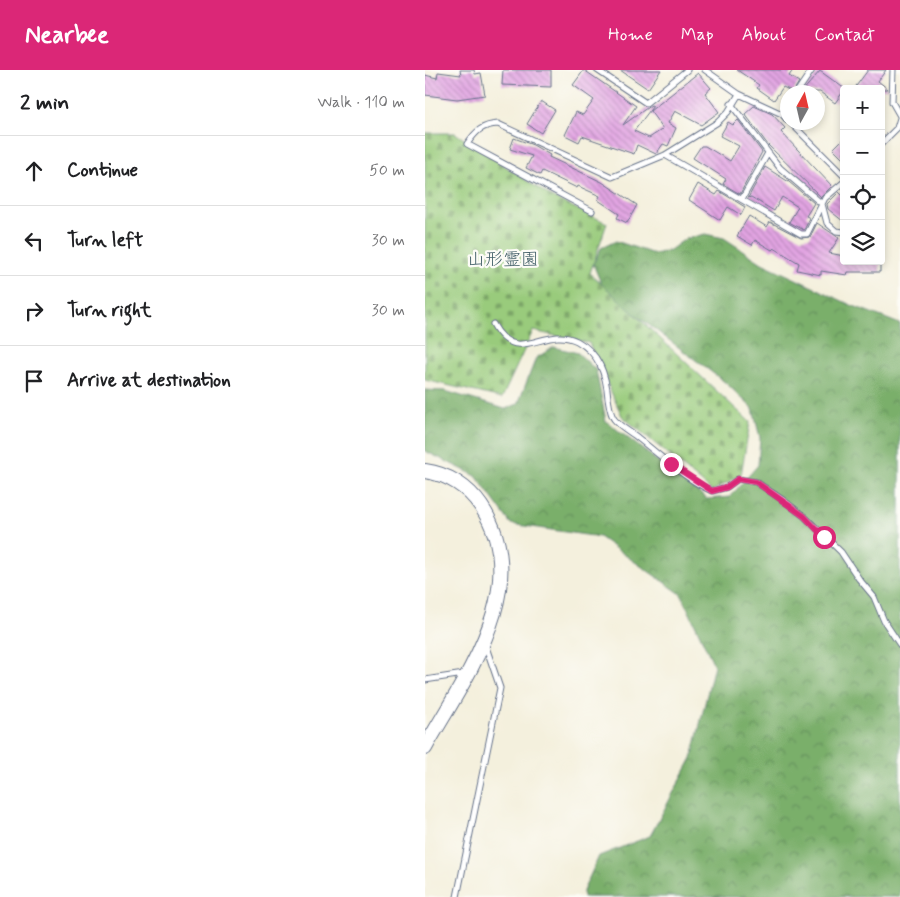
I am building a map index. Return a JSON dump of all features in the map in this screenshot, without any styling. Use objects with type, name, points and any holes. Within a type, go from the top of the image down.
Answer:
[{"type":"street","points":[[425,471],[439,473],[471,491],[488,516],[500,555],[500,587],[494,618],[467,674],[425,748]]},
{"type":"lane","points":[[597,70],[645,103],[687,70]]},
{"type":"lane","points":[[705,70],[739,94],[780,113]]},
{"type":"lane","points":[[802,85],[812,70]]},
{"type":"lane","points":[[885,140],[897,128],[900,117],[892,102],[893,70]]},
{"type":"lane","points":[[592,211],[467,144],[475,132],[486,125],[498,124],[611,177],[665,155],[718,122],[728,112],[731,104],[739,94]]},
{"type":"lane","points":[[731,104],[780,168],[822,204],[827,223],[840,231]]},
{"type":"lane","points":[[798,130],[843,175]]},
{"type":"lane","points":[[742,199],[768,153]]},
{"type":"lane","points":[[665,155],[801,234],[807,234],[825,198],[840,185]]},
{"type":"lane","points":[[493,324],[498,333],[506,340],[524,346],[550,337],[575,340],[590,350],[599,361],[613,419],[663,458],[712,491],[727,487],[738,479],[756,482],[804,516],[841,552],[874,597],[884,621],[900,645]]},
{"type":"lane","points":[[457,897],[500,688],[483,641]]},
{"type":"lane","points":[[425,680],[467,674]]},
{"type":"green space","name":"山形霊園","points":[[425,133],[455,133],[553,198],[607,223],[590,273],[750,422],[741,475],[712,491],[622,416],[589,343],[533,331],[502,398],[425,380]]},
{"type":"green space","points":[[705,234],[724,238],[762,263],[851,305],[900,324],[900,897],[583,897],[583,891],[599,856],[650,836],[692,758],[714,665],[681,594],[599,537],[511,524],[476,476],[425,451],[425,390],[445,391],[505,409],[518,404],[536,358],[554,347],[578,353],[596,370],[606,421],[707,499],[730,497],[758,465],[760,438],[753,409],[726,383],[617,301],[601,283],[593,264],[601,248],[616,241],[654,254],[670,250],[685,239]]},
{"type":"building","points":[[460,70],[474,70],[475,74],[481,73],[485,95],[457,99],[425,95],[425,75],[437,78],[438,72],[461,75]]},
{"type":"building","points":[[503,70],[551,70],[551,87],[502,85]]},
{"type":"building","points":[[584,70],[636,106],[623,125],[651,105],[653,106],[634,131],[649,138],[663,129],[650,111],[698,73],[711,88],[705,93],[719,112],[701,125],[675,111],[668,123],[676,128],[668,146],[663,144],[656,154],[637,145],[634,154],[582,136],[579,142],[565,135],[576,112],[583,115],[594,100],[573,85]]},
{"type":"building","points":[[620,70],[661,70],[648,89]]},
{"type":"building","points":[[737,70],[793,70],[789,76],[799,82],[797,85],[780,85],[780,91],[774,100],[757,88],[759,85]]},
{"type":"building","points":[[868,70],[886,70],[878,81],[883,85],[857,85]]},
{"type":"building","points":[[820,71],[840,85],[840,96],[835,103],[825,96],[825,85],[808,85]]},
{"type":"building","points":[[541,101],[555,110],[541,133],[527,124]]},
{"type":"building","points":[[754,106],[772,114],[780,123],[780,130],[783,130],[781,132],[832,186],[821,197],[768,145],[745,114]]},
{"type":"building","points":[[738,120],[762,152],[740,194],[723,184],[726,179],[693,158],[701,146],[705,146],[730,161],[739,146],[720,136],[728,122],[733,125]]},
{"type":"building","points":[[514,138],[533,145],[550,155],[549,157],[602,182],[637,205],[627,223],[617,218],[619,214],[598,200],[600,196],[578,186],[577,188],[542,171],[540,175],[526,168],[532,156],[510,149]]},
{"type":"building","points":[[840,142],[840,156],[833,149]]},
{"type":"building","points":[[765,167],[789,182],[814,203],[806,216],[810,218],[804,230],[789,222],[798,207],[782,197],[774,211],[751,197],[748,198]]},
{"type":"building","points":[[698,184],[716,195],[719,191],[745,207],[741,215],[728,207],[720,220],[689,200]]},
{"type":"building","points":[[840,193],[840,219],[828,209],[827,204]]},
{"type":"building","points":[[749,216],[767,227],[770,222],[801,238],[810,237],[817,223],[839,238],[829,253],[840,255],[840,265],[880,265],[880,272],[848,272],[847,275],[821,271],[821,275],[797,270],[799,263],[774,248],[772,250],[755,240],[752,245],[737,236]]},
{"type":"route","points":[[671,464],[712,491],[727,487],[738,479],[756,482],[804,516],[824,537]]}]
